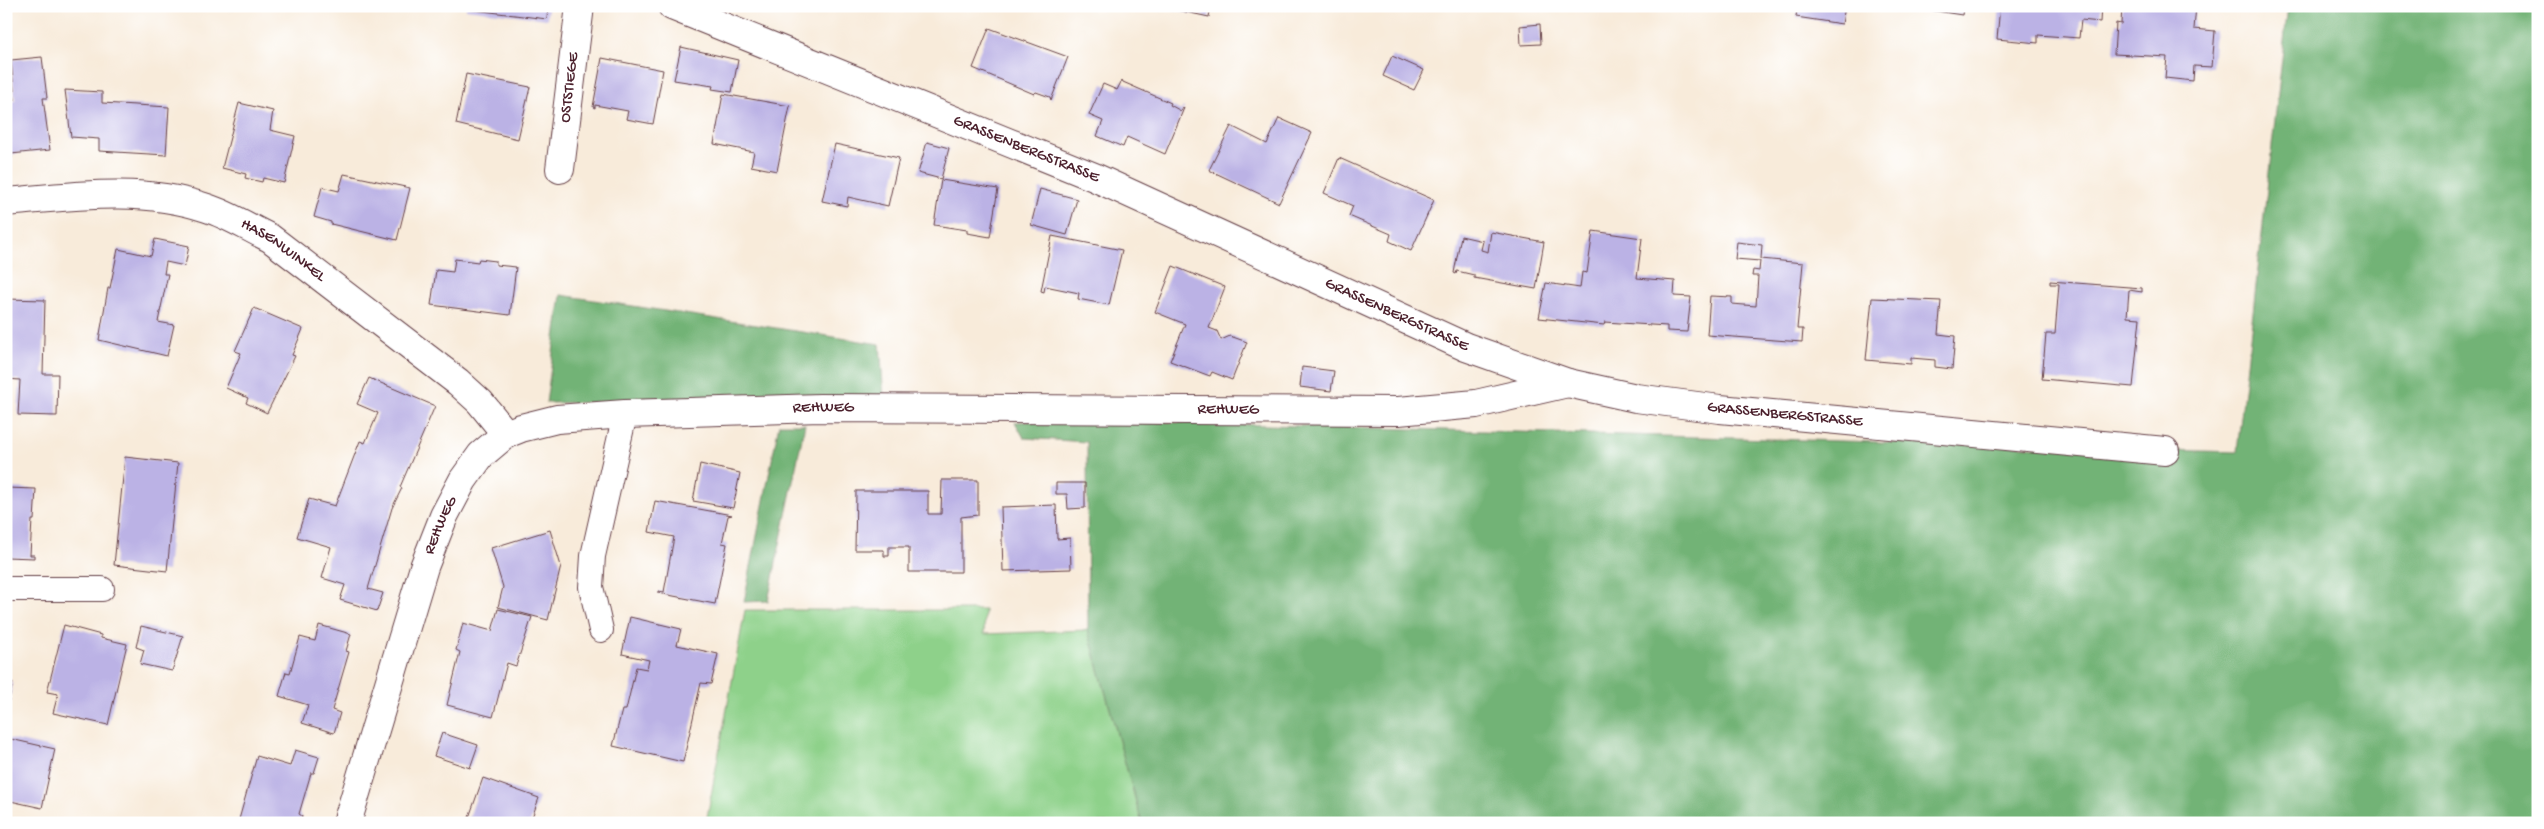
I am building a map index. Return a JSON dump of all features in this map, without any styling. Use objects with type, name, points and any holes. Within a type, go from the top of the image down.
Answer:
[{"type":"street","name":"OSTSTIEGE","points":[[560,169],[580,6]]},
{"type":"street","name":"GRASSENBERGSTRASSE","points":[[672,6],[1094,177],[1466,347],[1568,383],[1636,398],[1720,409],[2165,451]]},
{"type":"street","name":"HASENWINKEL","points":[[6,202],[97,194],[150,194],[208,208],[270,238],[458,382],[480,402],[506,434]]},
{"type":"street","name":"REHWEG","points":[[347,823],[434,541],[463,480],[481,455],[506,434],[521,428],[557,419],[625,414],[820,408],[1199,412],[1398,411],[1476,404],[1568,383]]},
{"type":"lane","points":[[601,630],[591,587],[594,556],[625,414]]},
{"type":"lane","points":[[6,589],[102,590]]},
{"type":"green space","points":[[2288,6],[2538,6],[2538,823],[1142,823],[1088,630],[1087,442],[1024,438],[1015,422],[1087,420],[2237,452]]},
{"type":"green space","points":[[561,295],[880,344],[884,399],[546,403]]},
{"type":"green space","points":[[779,424],[805,424],[768,601],[744,602]]},
{"type":"green space","points":[[745,610],[985,610],[984,634],[1088,630],[1142,823],[706,823]]},
{"type":"building","points":[[466,6],[548,6],[547,19],[466,9]]},
{"type":"building","points":[[1158,6],[1211,6],[1209,17]]},
{"type":"building","points":[[1787,6],[1845,6],[1842,24],[1796,17],[1797,9]]},
{"type":"building","points":[[1903,6],[1983,6],[1983,11],[1963,8],[1962,15]]},
{"type":"building","points":[[2000,6],[2101,6],[2100,22],[2081,20],[2079,38],[2038,35],[2038,43],[1997,39]]},
{"type":"building","points":[[2122,6],[2196,6],[2194,29],[2215,31],[2212,67],[2194,66],[2193,81],[2165,78],[2167,57],[2114,54],[2116,23],[2121,24]]},
{"type":"building","points":[[1540,24],[1541,44],[1521,45],[1520,26]]},
{"type":"building","points":[[989,28],[1068,57],[1051,100],[1050,97],[1036,92],[1034,94],[973,68]]},
{"type":"building","points":[[681,47],[738,60],[732,92],[712,89],[713,86],[674,80]]},
{"type":"building","points":[[1392,56],[1424,70],[1414,90],[1383,76]]},
{"type":"building","points":[[42,57],[47,98],[43,98],[50,150],[11,154],[12,158],[6,159],[6,101],[15,100],[11,60]]},
{"type":"building","points":[[602,58],[663,70],[653,124],[626,119],[628,111],[595,105],[595,108],[593,107]]},
{"type":"building","points":[[466,74],[530,87],[518,139],[456,124]]},
{"type":"building","points":[[1122,80],[1171,103],[1170,105],[1181,111],[1184,108],[1165,154],[1127,137],[1123,147],[1097,136],[1103,121],[1089,115],[1103,84],[1117,90]]},
{"type":"building","points":[[65,90],[102,92],[102,103],[169,107],[166,155],[99,151],[99,139],[71,137]]},
{"type":"building","points":[[723,94],[790,106],[777,171],[751,166],[754,152],[714,144]]},
{"type":"building","points":[[239,103],[273,111],[270,130],[295,136],[284,183],[263,178],[262,182],[245,178],[246,174],[222,168]]},
{"type":"building","points":[[1279,118],[1312,133],[1279,203],[1209,170],[1231,126],[1267,144]]},
{"type":"building","points":[[927,142],[949,148],[941,179],[918,173]]},
{"type":"building","points":[[835,144],[899,158],[888,206],[848,197],[847,206],[822,201]]},
{"type":"building","points":[[1339,158],[1434,200],[1411,251],[1389,241],[1391,234],[1349,216],[1353,206],[1324,193]]},
{"type":"building","points":[[344,174],[410,188],[397,240],[331,224],[331,222],[314,217],[322,187],[339,191]]},
{"type":"building","points":[[941,180],[998,189],[990,237],[967,233],[967,230],[934,225]]},
{"type":"building","points":[[1040,189],[1077,199],[1067,235],[1031,225]]},
{"type":"building","points":[[1593,231],[1642,238],[1637,278],[1675,281],[1674,296],[1691,297],[1687,332],[1667,331],[1667,326],[1605,322],[1604,325],[1539,318],[1546,283],[1580,288],[1582,272],[1587,273]]},
{"type":"building","points":[[1491,232],[1544,242],[1536,289],[1474,278],[1474,275],[1457,271],[1456,274],[1454,273],[1461,236],[1483,241],[1481,250],[1488,252]]},
{"type":"building","points":[[1052,236],[1122,250],[1109,305],[1078,299],[1079,293],[1045,286],[1044,292],[1041,291]]},
{"type":"building","points":[[155,239],[189,246],[185,266],[166,262],[164,274],[168,274],[158,322],[174,325],[167,356],[99,340],[108,288],[110,288],[118,249],[151,256]]},
{"type":"building","points":[[1737,242],[1762,245],[1761,259],[1803,263],[1797,329],[1803,329],[1802,342],[1707,335],[1710,296],[1732,297],[1732,304],[1756,306],[1758,276],[1752,276],[1753,270],[1759,271],[1760,261],[1735,259]]},
{"type":"building","points":[[455,259],[478,262],[479,259],[496,261],[496,265],[516,267],[510,315],[431,305],[436,270],[453,272]]},
{"type":"building","points":[[1173,266],[1225,287],[1209,328],[1217,331],[1221,340],[1230,336],[1247,342],[1232,380],[1212,372],[1210,376],[1170,361],[1185,324],[1155,312]]},
{"type":"building","points":[[2050,281],[2142,288],[2142,292],[2129,290],[2127,317],[2140,318],[2133,387],[2042,379],[2046,334],[2055,334],[2059,284],[2050,284]]},
{"type":"building","points":[[1872,298],[1941,301],[1938,334],[1955,336],[1952,369],[1935,367],[1935,360],[1911,358],[1911,364],[1866,360]]},
{"type":"building","points":[[6,299],[45,300],[43,374],[58,374],[57,416],[18,415],[20,380],[6,379]]},
{"type":"building","points":[[254,308],[303,329],[292,355],[295,356],[267,413],[246,403],[248,398],[226,388],[241,353],[235,351]]},
{"type":"building","points":[[1302,367],[1334,371],[1331,391],[1300,387]]},
{"type":"building","points":[[369,378],[435,406],[392,508],[368,589],[383,593],[377,611],[340,600],[345,585],[322,578],[331,547],[297,537],[309,499],[335,506],[360,441],[365,443],[378,413],[357,404]]},
{"type":"building","points":[[125,457],[178,463],[167,571],[114,565]]},
{"type":"building","points":[[700,464],[740,473],[733,508],[693,501]]},
{"type":"building","points":[[942,480],[978,480],[978,515],[961,517],[961,572],[909,572],[909,547],[889,547],[889,556],[884,556],[884,550],[855,550],[856,491],[928,491],[928,514],[941,514]]},
{"type":"building","points":[[1056,483],[1085,483],[1085,508],[1068,509],[1067,494],[1056,494]]},
{"type":"building","points":[[6,488],[36,489],[30,555],[34,555],[34,558],[6,557]]},
{"type":"building","points":[[655,501],[732,515],[728,516],[722,543],[727,544],[715,604],[658,593],[658,591],[664,592],[674,537],[649,532]]},
{"type":"building","points":[[1056,505],[1057,539],[1070,538],[1071,569],[1003,571],[1001,507]]},
{"type":"building","points":[[550,530],[561,566],[548,620],[498,607],[503,587],[491,548]]},
{"type":"building","points":[[498,609],[532,617],[516,666],[507,663],[493,717],[447,705],[460,652],[456,650],[463,623],[492,631]]},
{"type":"building","points":[[630,617],[681,629],[677,645],[718,654],[711,684],[701,683],[683,762],[613,746],[622,710],[626,710],[636,667],[647,669],[649,660],[622,654]]},
{"type":"building","points":[[64,625],[101,635],[101,638],[127,644],[108,725],[53,713],[58,694],[47,692]]},
{"type":"building","points":[[319,625],[351,634],[346,651],[349,652],[332,710],[340,713],[334,733],[302,723],[308,705],[279,696],[286,672],[290,673],[300,637],[315,641]]},
{"type":"building","points":[[141,626],[183,636],[172,671],[140,664],[144,650],[136,647]]},
{"type":"building","points":[[6,682],[13,683],[7,708],[6,708]]},
{"type":"building","points":[[442,733],[478,745],[470,768],[434,756]]},
{"type":"building","points":[[6,738],[55,749],[42,808],[6,800]]},
{"type":"building","points":[[295,750],[319,757],[314,773],[311,773],[299,814],[302,816],[300,823],[238,823],[257,756],[290,766]]},
{"type":"building","points":[[483,778],[539,798],[530,823],[467,823]]}]
